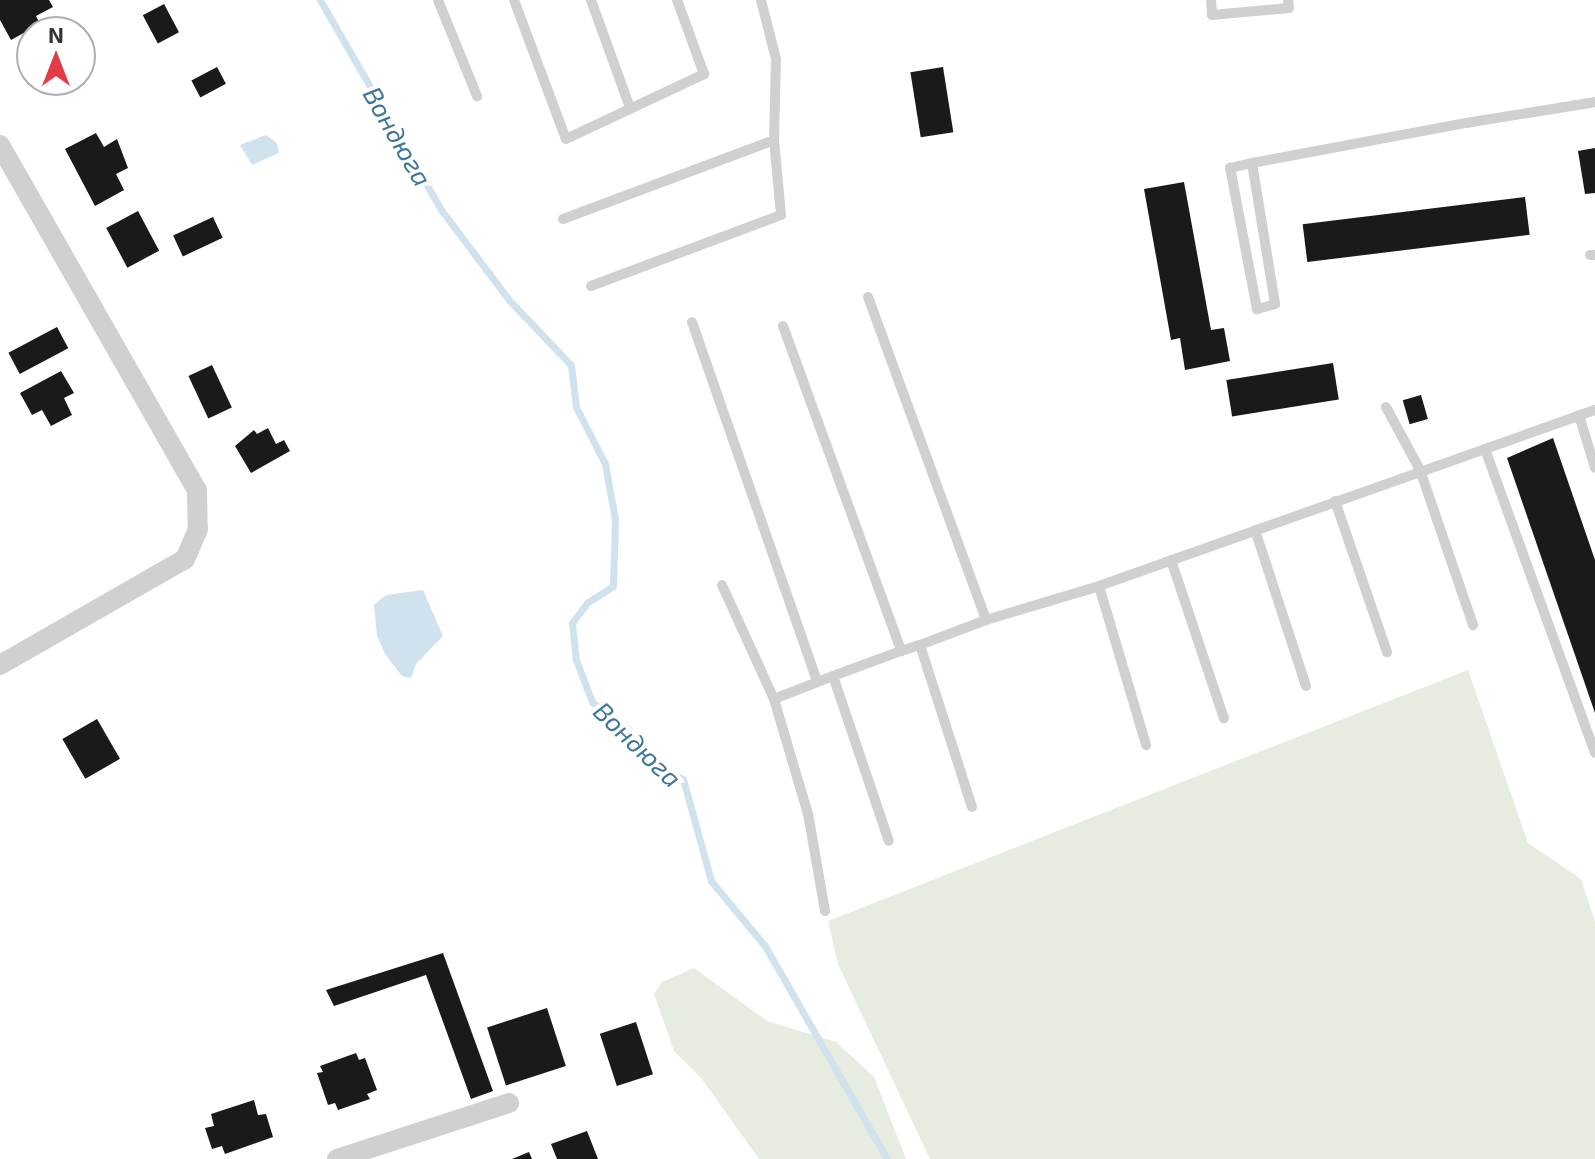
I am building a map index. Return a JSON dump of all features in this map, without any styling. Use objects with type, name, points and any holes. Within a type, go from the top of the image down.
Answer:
[{"type":"street","points":[[0,145],[197,490],[198,529],[185,559],[0,665]]},
{"type":"street","points":[[337,1159],[509,1103]]},
{"type":"lane","points":[[438,0],[477,96]]},
{"type":"lane","points":[[514,0],[566,139],[704,74],[677,0]]},
{"type":"lane","points":[[591,0],[630,108]]},
{"type":"lane","points":[[591,286],[781,215],[774,140],[776,59],[761,0]]},
{"type":"lane","points":[[1211,0],[1212,15],[1289,8],[1288,0]]},
{"type":"lane","points":[[1252,163],[1275,304],[1257,309],[1230,168],[1252,163],[1595,102]]},
{"type":"lane","points":[[563,219],[774,140]]},
{"type":"lane","points":[[868,297],[986,620]]},
{"type":"lane","points":[[692,322],[817,680]]},
{"type":"lane","points":[[783,326],[901,651]]},
{"type":"lane","points":[[1386,407],[1420,470],[1473,625]]},
{"type":"lane","points":[[774,699],[817,680],[986,620],[1099,586],[1595,410]]},
{"type":"lane","points":[[1579,415],[1595,468]]},
{"type":"lane","points":[[1485,449],[1595,753]]},
{"type":"lane","points":[[1335,501],[1387,652]]},
{"type":"lane","points":[[1255,530],[1306,686]]},
{"type":"lane","points":[[1171,560],[1224,718]]},
{"type":"lane","points":[[722,585],[774,699],[808,814],[825,911]]},
{"type":"lane","points":[[1099,586],[1146,745]]},
{"type":"lane","points":[[920,645],[972,807]]},
{"type":"lane","points":[[833,676],[889,841]]},
{"type":"shaded area","points":[[1468,670],[1528,843],[1581,879],[1595,922],[1595,1159],[930,1159],[838,964],[828,921]]},
{"type":"shaded area","points":[[694,968],[767,1021],[836,1042],[874,1077],[906,1159],[759,1159],[702,1079],[674,1051],[654,994],[662,982]]},
{"type":"water","points":[[266,135],[277,143],[279,153],[252,165],[240,145]]},
{"type":"water","points":[[423,590],[443,636],[416,664],[411,678],[402,676],[385,654],[377,636],[374,605],[386,595]]},
{"type":"building","points":[[0,0],[49,0],[53,7],[36,16],[16,16],[16,37],[11,40],[0,20]]},
{"type":"building","points":[[164,4],[179,32],[158,44],[143,15]]},
{"type":"building","points":[[217,67],[226,84],[200,97],[191,81]]},
{"type":"building","points":[[943,67],[953,132],[921,137],[910,72]]},
{"type":"building","points":[[96,133],[104,147],[117,139],[128,168],[116,174],[124,190],[95,206],[65,149]]},
{"type":"building","points":[[1595,148],[1595,193],[1585,194],[1578,151]]},
{"type":"building","points":[[1184,182],[1211,330],[1224,328],[1230,361],[1185,370],[1180,338],[1171,340],[1144,189]]},
{"type":"building","points":[[1525,197],[1530,235],[1307,262],[1303,224]]},
{"type":"building","points":[[138,211],[159,251],[127,268],[106,228]]},
{"type":"building","points":[[213,217],[223,238],[183,256],[173,236]]},
{"type":"building","points":[[57,327],[68,348],[20,374],[8,353]]},
{"type":"building","points":[[1333,363],[1339,400],[1232,416],[1226,380]]},
{"type":"building","points":[[212,365],[232,408],[208,419],[188,376]]},
{"type":"building","points":[[61,371],[74,393],[64,398],[72,415],[51,426],[42,410],[32,415],[20,393]]},
{"type":"building","points":[[1421,395],[1428,419],[1410,424],[1403,400]]},
{"type":"building","points":[[268,428],[276,444],[284,440],[290,451],[251,473],[235,446],[254,430],[257,434]]},
{"type":"building","points":[[1553,438],[1595,560],[1595,713],[1507,458]]},
{"type":"building","points":[[97,719],[120,759],[85,779],[62,739]]},
{"type":"building","points":[[443,953],[493,1091],[471,1099],[426,975],[334,1006],[326,990]]},
{"type":"building","points":[[547,1008],[566,1066],[506,1085],[487,1027]]},
{"type":"building","points":[[636,1022],[653,1074],[617,1086],[600,1034]]},
{"type":"building","points":[[356,1053],[359,1060],[365,1058],[377,1090],[367,1094],[370,1099],[338,1110],[335,1103],[328,1105],[317,1073],[323,1072],[320,1066]]},
{"type":"building","points":[[254,1100],[258,1115],[266,1114],[273,1137],[225,1154],[222,1146],[212,1149],[205,1128],[214,1126],[211,1114]]},
{"type":"building","points":[[587,1131],[598,1159],[557,1159],[551,1144]]},
{"type":"building","points":[[529,1152],[532,1159],[512,1159]]},
{"type":"waterway","name":"Вондюга","points":[[320,0],[442,211],[509,300],[571,365],[576,407],[605,464],[615,519],[613,586],[587,603],[572,623],[576,660],[592,702],[628,729],[652,764],[683,779],[711,881],[765,946],[887,1159]]}]
